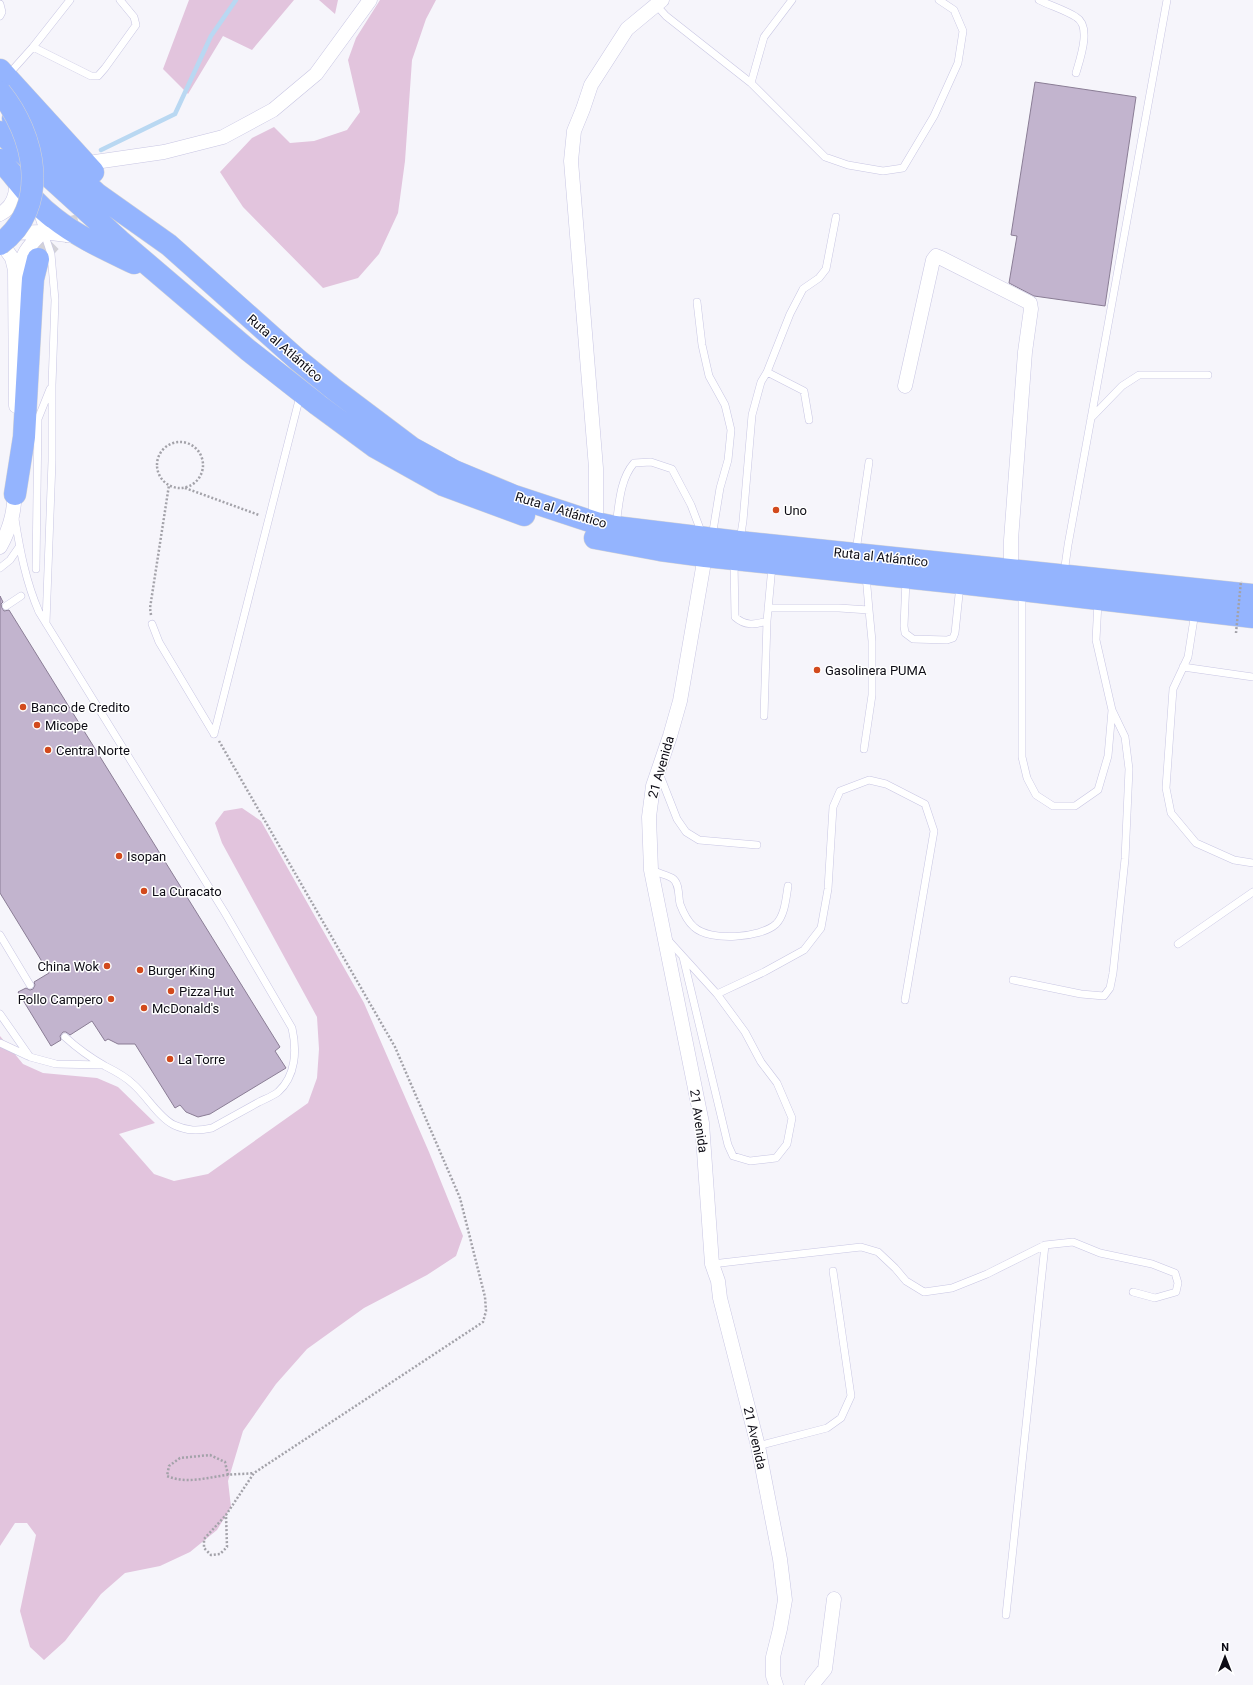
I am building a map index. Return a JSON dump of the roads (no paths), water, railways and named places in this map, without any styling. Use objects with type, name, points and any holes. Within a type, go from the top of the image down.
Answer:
[{"type":"highway","points":[[0,243],[7,239],[20,223],[28,204],[33,182],[33,168],[29,143],[9,105],[2,80]]},
{"type":"highway","points":[[2,80],[88,167],[169,245]]},
{"type":"highway","name":"Ruta al Atlántico","points":[[0,107],[38,139],[97,194],[169,245],[298,360],[335,390],[412,448],[454,471],[514,496],[606,525],[737,550],[772,563],[1253,617]]},
{"type":"highway","name":"Ruta al Atlántico","points":[[0,132],[119,240],[248,350],[375,447],[443,485],[511,511],[592,537],[660,550],[707,544]]},
{"type":"highway","points":[[0,160],[15,176],[28,195],[54,219],[84,238],[134,263],[176,288]]},
{"type":"highway","points":[[119,227],[153,248],[195,286],[336,401],[370,424],[412,448]]},
{"type":"highway","points":[[14,504],[24,437],[33,279],[38,260]]},
{"type":"highway","name":"Ruta al Atlántico","points":[[737,550],[856,554],[1064,576],[1247,588]]},
{"type":"street","points":[[95,162],[164,152],[223,137],[273,110],[316,74],[370,0]]},
{"type":"street","points":[[606,525],[596,468],[571,161],[574,131],[591,86],[627,29],[659,3]]},
{"type":"street","points":[[0,214],[9,207],[14,200],[17,188],[15,176]]},
{"type":"street","points":[[16,282],[20,264],[28,247],[43,232]]},
{"type":"street","points":[[0,233],[43,232],[84,238]]},
{"type":"street","points":[[0,243],[12,258],[16,282],[14,504],[9,529],[0,547]]},
{"type":"street","points":[[905,386],[933,260],[936,256],[1030,303],[1031,309],[1026,352],[1011,540],[1011,571]]},
{"type":"street","name":"21 Avenida","points":[[707,544],[680,701],[653,786],[649,817],[651,870],[702,1123],[712,1264],[718,1281],[720,1298],[758,1446],[780,1559],[785,1600],[773,1657],[772,1676],[776,1685]]},
{"type":"street","points":[[812,1685],[825,1669],[834,1599]]},
{"type":"lane","points":[[2,80],[32,47],[70,0]]},
{"type":"lane","points":[[32,47],[91,76],[98,76],[136,25],[134,17],[120,0]]},
{"type":"lane","points":[[751,83],[764,37],[792,0]]},
{"type":"lane","points":[[659,3],[666,16],[751,83],[825,156],[848,165],[883,171],[903,168],[934,116],[958,63],[964,31],[954,10],[939,0]]},
{"type":"lane","points":[[1039,0],[1078,17],[1084,28],[1083,48],[1076,73]]},
{"type":"lane","points":[[1064,576],[1068,546],[1167,0]]},
{"type":"lane","points":[[0,4],[2,12],[0,16]]},
{"type":"lane","points":[[28,195],[36,209],[51,254],[55,294],[52,385],[52,461],[46,625]]},
{"type":"lane","points":[[767,621],[751,625],[741,622],[736,617],[737,550],[743,520],[752,415],[761,382],[767,372],[790,314],[803,289],[819,278],[826,268],[836,217]]},
{"type":"lane","points":[[697,302],[702,345],[709,376],[725,405],[731,430],[728,460],[707,544]]},
{"type":"lane","points":[[767,372],[804,391],[809,420]]},
{"type":"lane","points":[[1091,418],[1122,386],[1139,376],[1208,375]]},
{"type":"lane","points":[[38,419],[52,385]]},
{"type":"lane","points":[[26,387],[38,419],[36,568]]},
{"type":"lane","points":[[152,624],[159,642],[214,734],[302,392]]},
{"type":"lane","points":[[606,525],[620,495],[627,471],[634,463],[651,462],[672,469],[691,505],[707,544]]},
{"type":"lane","points":[[856,554],[869,462]]},
{"type":"lane","points":[[14,504],[19,547],[29,589],[46,625],[225,914],[292,1028],[295,1042],[295,1055],[292,1069],[278,1092],[212,1128],[202,1130],[186,1130],[172,1124],[164,1117],[133,1083],[76,1048],[65,1037]]},
{"type":"lane","points":[[0,568],[10,560],[19,547]]},
{"type":"lane","points":[[764,716],[767,621],[772,563]]},
{"type":"lane","points":[[864,748],[872,695],[872,641],[866,573]]},
{"type":"lane","points":[[906,578],[904,626],[905,633],[912,639],[947,640],[953,638],[955,633],[960,583]]},
{"type":"lane","points":[[1022,590],[1022,757],[1027,778],[1036,795],[1053,806],[1076,806],[1098,790],[1108,756],[1112,710]]},
{"type":"lane","points":[[6,606],[21,596]]},
{"type":"lane","points":[[1014,980],[1081,994],[1104,996],[1110,988],[1113,973],[1125,859],[1129,769],[1125,737],[1112,710],[1096,640],[1098,599]]},
{"type":"lane","points":[[768,608],[839,608],[869,610]]},
{"type":"lane","points":[[1196,610],[1190,648],[1173,689],[1166,788],[1171,813],[1196,843],[1234,860],[1253,863]]},
{"type":"lane","points":[[1183,667],[1253,677]]},
{"type":"lane","points":[[658,771],[677,819],[686,832],[699,840],[758,846]]},
{"type":"lane","points":[[717,994],[764,972],[804,950],[821,928],[828,889],[833,806],[840,791],[869,780],[886,784],[925,804],[934,831],[905,1000]]},
{"type":"lane","points":[[651,870],[672,878],[678,886],[680,902],[686,918],[695,928],[715,936],[737,936],[761,933],[776,923],[786,905],[788,886]]},
{"type":"lane","points":[[1178,944],[1253,892]]},
{"type":"lane","points":[[663,934],[717,994],[744,1032],[761,1062],[777,1083],[792,1118],[787,1144],[776,1158],[750,1161],[733,1156],[728,1145],[683,957]]},
{"type":"lane","points":[[0,935],[30,985]]},
{"type":"lane","points":[[0,1014],[30,1057]]},
{"type":"lane","points":[[0,1043],[30,1057],[56,1064],[104,1065]]},
{"type":"lane","points":[[712,1264],[861,1247],[878,1252],[906,1281],[924,1292],[952,1288],[987,1274],[1045,1245],[1073,1242],[1100,1252],[1152,1264],[1176,1273],[1178,1283],[1176,1292],[1155,1298],[1133,1292]]},
{"type":"lane","points":[[1006,1615],[1045,1245]]},
{"type":"lane","points":[[758,1446],[827,1428],[841,1418],[851,1396],[833,1271]]},
{"type":"waterway","points":[[101,150],[175,114],[211,36],[236,0]]},
{"type":"tunnel","points":[[38,259],[52,240],[60,233],[70,228],[91,223],[114,226]]},
{"type":"place","name":"Uno","points":[[776,510]]},
{"type":"place","name":"Gasolinera PUMA","points":[[817,670]]},
{"type":"place","name":"Banco de Credito","points":[[23,707]]},
{"type":"place","name":"Micope","points":[[37,725]]},
{"type":"place","name":"Centra Norte","points":[[48,750]]},
{"type":"place","name":"Isopan","points":[[119,856]]},
{"type":"place","name":"La Curacato","points":[[144,891]]},
{"type":"place","name":"China Wok","points":[[107,966]]},
{"type":"place","name":"Burger King","points":[[140,970]]},
{"type":"place","name":"Pizza Hut","points":[[171,991]]},
{"type":"place","name":"Pollo Campero","points":[[111,999]]},
{"type":"place","name":"McDonald's","points":[[144,1008]]},
{"type":"place","name":"La Torre","points":[[170,1059]]}]
